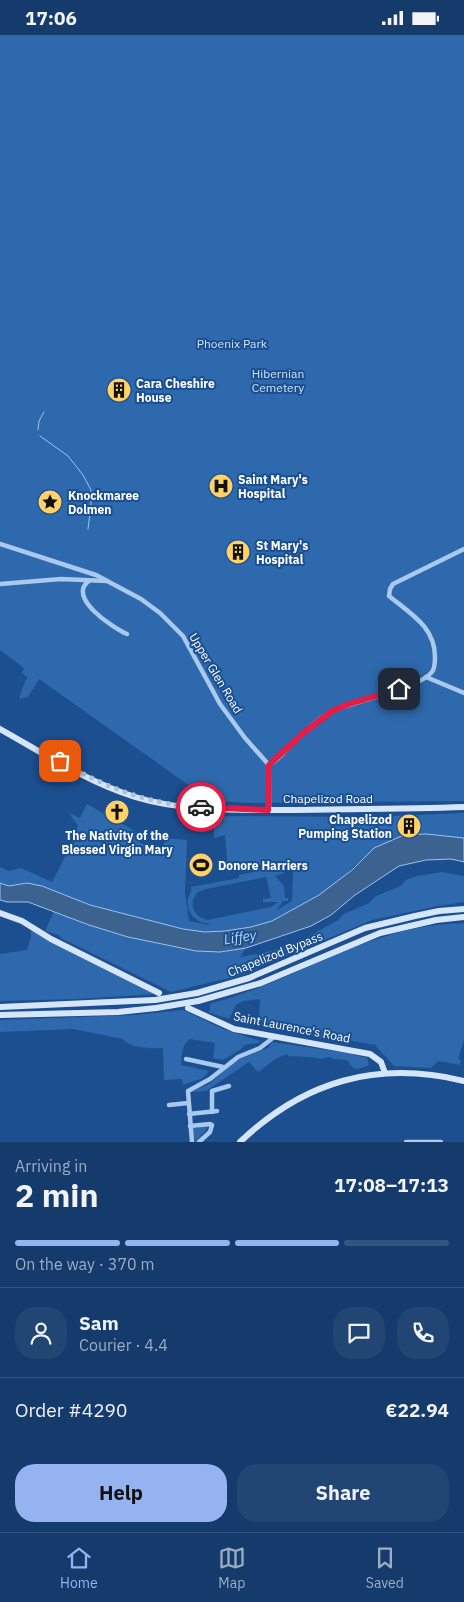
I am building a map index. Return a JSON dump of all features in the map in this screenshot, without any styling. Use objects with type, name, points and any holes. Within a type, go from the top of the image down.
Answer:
[{"type":"main road","name":"Chapelizod Road","points":[[0,729],[102,784],[135,797],[186,807],[268,810],[464,807]]},
{"type":"main road","name":"Chapelizod Bypass","points":[[0,1007],[154,1000],[197,993],[258,975],[365,928],[415,916],[464,909]]},
{"type":"main road","points":[[0,913],[22,921],[51,939],[159,993]]},
{"type":"main road","name":"Chapelizod Bypass","points":[[0,1015],[118,1012],[198,1001],[261,983],[380,933],[436,920],[464,917]]},
{"type":"main road","name":"Saint Laurence's Road","points":[[188,1008],[234,1029],[370,1054],[381,1062],[385,1073]]},
{"type":"main road","points":[[240,1142],[276,1113],[308,1094],[348,1079],[385,1073],[414,1073],[464,1081]]},
{"type":"street","name":"Upper Glen Road","points":[[0,544],[73,567],[108,581],[141,599],[160,613],[184,636],[220,704],[250,744],[269,765]]},
{"type":"street","points":[[268,810],[269,765],[302,734],[332,711],[417,683],[432,672],[435,663],[435,648],[431,635],[424,623],[390,597],[390,589],[398,581],[447,559],[464,549]]},
{"type":"street","points":[[0,584],[37,580],[108,581]]},
{"type":"street","points":[[88,581],[84,584],[82,590],[84,598],[92,609],[115,629],[127,634]]},
{"type":"street","points":[[426,677],[464,693]]},
{"type":"street","points":[[192,1142],[188,1091],[210,1079],[238,1057],[268,1044],[274,1037]]},
{"type":"street","points":[[186,1059],[223,1067]]},
{"type":"street","points":[[189,1114],[214,1112],[211,1097],[212,1091],[229,1086]]},
{"type":"street","points":[[169,1105],[188,1103]]},
{"type":"street","points":[[190,1126],[212,1125],[210,1132],[200,1142]]},
{"type":"street","points":[[406,1142],[441,1142]]},
{"type":"green space","name":"Phoenix Park","points":[[0,35],[464,35],[464,801],[254,803],[211,801],[39,679],[28,697],[19,699],[27,677],[22,673],[24,668],[0,650]]},
{"type":"green space","points":[[87,804],[142,835],[140,843],[163,849],[165,838],[187,840],[185,893],[189,921],[209,925],[193,917],[189,909],[188,899],[191,887],[239,878],[239,875],[283,866],[284,873],[275,876],[284,886],[285,898],[288,898],[288,901],[283,901],[277,910],[292,901],[293,873],[291,866],[281,861],[228,871],[225,835],[214,838],[214,828],[218,816],[365,817],[464,813],[464,838],[426,834],[404,835],[362,859],[339,881],[319,895],[272,921],[251,927],[205,932],[183,929],[90,905],[42,886],[27,883],[9,886],[0,883],[0,867],[9,871],[21,868],[52,882],[78,826],[69,813],[80,818]],"holes":[[[266,877],[271,898],[263,899],[263,902],[278,902],[271,907],[208,920],[196,913],[193,907],[193,899],[198,892]]]},
{"type":"green space","points":[[442,872],[464,876],[464,902],[372,920],[241,975],[171,992],[61,938],[59,935],[45,931],[54,911],[110,931],[169,946],[213,952],[246,948],[240,957],[272,951],[306,938],[338,920],[344,914],[369,903],[376,896],[401,886],[406,880],[417,876]]},
{"type":"green space","points":[[464,923],[464,1040],[458,1059],[461,1060],[460,1065],[438,1061],[431,1068],[394,1066],[375,1045],[331,1037],[320,1038],[300,1029],[290,1031],[260,1022],[260,999],[244,1001],[236,1005],[229,1019],[208,1012],[212,1003],[258,988],[370,941],[419,928]]},
{"type":"green space","points":[[31,930],[153,992],[153,994],[77,999],[0,1001],[0,954],[27,950]]},
{"type":"green space","points":[[183,1010],[223,1029],[261,1041],[244,1045],[243,1048],[223,1060],[213,1058],[215,1043],[190,1039],[183,1047],[181,1065],[209,1071],[203,1078],[183,1085],[182,1079],[164,1080],[163,1048],[141,1047],[126,1042],[123,1039],[73,1029],[0,1032],[0,1020],[134,1015]]},
{"type":"green space","points":[[272,1042],[348,1053],[367,1058],[369,1065],[358,1069],[353,1068],[347,1060],[330,1057],[320,1059],[288,1056],[287,1054],[258,1072],[249,1062],[206,1091],[191,1092],[209,1084],[235,1061],[268,1048]]},
{"type":"green space","points":[[208,1126],[207,1129],[195,1142],[193,1128]]},
{"type":"water","name":"Liffey","points":[[426,834],[464,838],[464,862],[451,859],[426,860],[399,866],[355,895],[331,915],[311,926],[246,948],[220,952],[196,951],[128,937],[89,925],[28,902],[0,900],[0,883],[9,886],[27,883],[42,886],[90,905],[183,929],[205,932],[251,927],[272,921],[319,895],[352,870],[374,848],[404,835]]},
{"type":"waterway","points":[[38,430],[39,421],[44,412]]},
{"type":"waterway","points":[[40,436],[68,456],[83,475],[91,490],[88,529]]},
{"type":"way so far","points":[[60,761],[110,788],[135,797],[172,805],[201,807]]},
{"type":"place","name":"Cara Cheshire House","points":[[119,390]]},
{"type":"place","name":"Saint Mary's Hospital","points":[[221,486]]},
{"type":"place","name":"Knockmaree Dolmen","points":[[50,502]]},
{"type":"place","name":"St Mary's Hospital","points":[[238,552]]},
{"type":"place","name":"The Nativity of the Blessed Virgin Mary","points":[[117,812]]},
{"type":"place","name":"Chapelizod Pumping Station","points":[[409,826]]},
{"type":"place","name":"Donore Harriers","points":[[201,865]]},
{"type":"route","points":[[201,807],[268,810],[269,765],[302,734],[332,711],[399,689]]},
{"type":"park label","name":"Hibernian Cemetery","points":[[278,380]]}]
